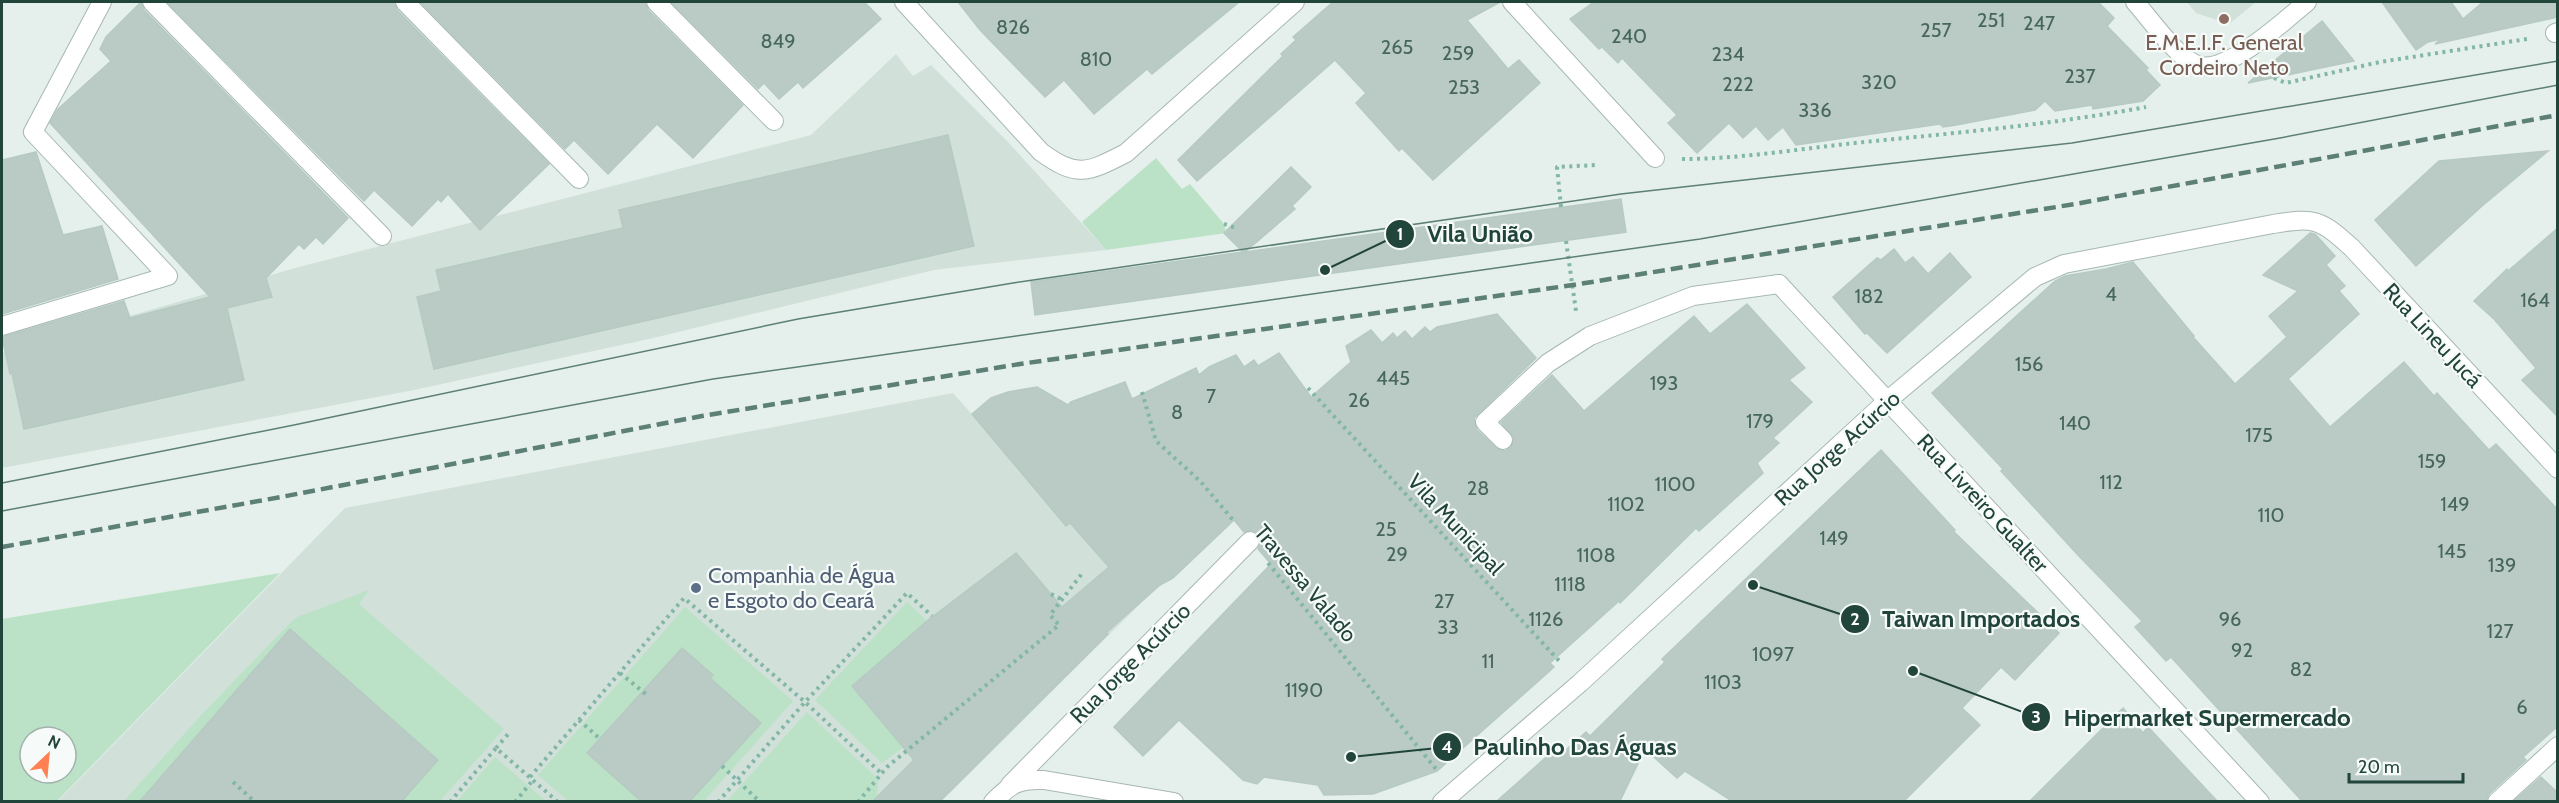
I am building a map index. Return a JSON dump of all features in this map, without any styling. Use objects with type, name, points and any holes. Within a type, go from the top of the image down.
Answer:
[{"type":"street","points":[[2,326],[168,276],[33,132],[102,2]]},
{"type":"street","points":[[152,2],[382,236]]},
{"type":"street","points":[[405,2],[579,179]]},
{"type":"street","points":[[656,2],[774,121]]},
{"type":"street","points":[[904,2],[1041,152],[1059,165],[1072,170],[1096,169],[1126,153],[1295,2]]},
{"type":"street","points":[[1512,2],[1654,158]]},
{"type":"street","points":[[2135,2],[2185,58],[2198,66],[2211,67],[2234,58],[2307,2]]},
{"type":"street","name":"Rua Jorge Acúrcio","points":[[1449,797],[1580,683],[1887,401],[2035,277],[2064,264],[2297,220]]},
{"type":"street","name":"Rua Lineu Jucá","points":[[2297,220],[2316,221],[2331,229],[2352,248],[2558,469]]},
{"type":"street","name":"Rua Livreiro Gualter","points":[[1503,440],[1485,422],[1548,363],[1590,336],[1694,297],[1779,284],[2260,801]]},
{"type":"street","name":"Rua Jorge Acúrcio","points":[[993,801],[1250,541]]},
{"type":"street","points":[[2497,801],[2558,746]]},
{"type":"street","points":[[1010,785],[1027,779],[1044,780],[1174,801]]},
{"type":"path","points":[[2274,78],[2286,82],[2299,81],[2380,62],[2556,33]]},
{"type":"path","points":[[1654,158],[1722,157],[1978,132],[2146,107]]},
{"type":"path","points":[[1561,207],[1557,167],[1597,165]]},
{"type":"path","points":[[1224,224],[1236,228]]},
{"type":"path","points":[[1566,241],[1576,317]]},
{"type":"path","name":"Vila Municipal","points":[[1308,388],[1580,683]]},
{"type":"path","name":"Travessa Valado","points":[[1142,392],[1156,441],[1201,482],[1250,541],[1449,797]]},
{"type":"path","points":[[858,801],[887,767],[1059,625],[1050,615],[1084,571]]},
{"type":"path","points":[[718,801],[805,702],[907,593],[932,616]]},
{"type":"path","points":[[1051,594],[1062,599]]},
{"type":"path","points":[[515,801],[579,720],[684,598],[805,702],[882,774]]},
{"type":"path","points":[[620,673],[647,695]]},
{"type":"path","points":[[579,720],[600,739]]},
{"type":"path","points":[[450,801],[509,733]]},
{"type":"path","points":[[496,748],[558,801]]},
{"type":"path","points":[[722,766],[760,801]]},
{"type":"path","points":[[233,782],[255,801]]},
{"type":"shaded area","name":"E.M.E.I.F. General Cordeiro Neto","points":[[2187,2],[2256,2],[2229,24],[2196,13]]},
{"type":"shaded area","points":[[896,54],[913,76],[931,65],[1009,143],[1106,250],[934,270],[649,339],[414,390],[2,468],[2,353],[295,268],[811,135]]},
{"type":"shaded area","name":"Companhia de Água e Esgoto do Ceará","points":[[953,393],[1141,603],[942,801],[57,802],[74,785],[78,785],[78,781],[345,508]]},
{"type":"green space","points":[[1156,158],[1182,189],[1190,184],[1224,224],[1226,233],[1106,250],[1082,222]]},
{"type":"green space","points":[[280,573],[78,780],[78,725],[18,725],[18,785],[73,785],[57,801],[2,801],[2,619]]},
{"type":"green space","points":[[369,590],[359,604],[504,729],[440,801],[276,802],[180,757],[140,801],[123,802],[203,713],[291,622],[297,617]]},
{"type":"green space","points":[[907,602],[927,621],[852,686],[904,747],[882,763],[815,700]]},
{"type":"green space","points":[[685,607],[793,701],[704,801],[690,801],[760,723],[710,678],[713,675],[682,648],[588,753],[641,801],[568,801],[538,775]]},
{"type":"green space","points":[[807,712],[878,779],[877,801],[726,802]]},
{"type":"green space","points":[[495,757],[546,801],[457,801]]},
{"type":"building","points":[[141,2],[144,10],[348,218],[323,244],[316,237],[304,249],[299,244],[266,278],[272,297],[227,308],[244,380],[24,429],[2,337],[124,301],[130,318],[210,297],[50,123],[57,110],[111,61],[100,49],[106,37]]},
{"type":"building","points":[[167,2],[394,2],[397,10],[549,164],[480,230],[448,194],[441,202],[438,199],[412,226],[374,190],[364,201]]},
{"type":"building","points":[[420,2],[645,2],[648,10],[743,105],[693,158],[657,124],[608,174],[574,140],[565,149]]},
{"type":"building","points":[[671,2],[864,2],[881,19],[803,88],[798,82],[779,99],[764,83],[758,89]]},
{"type":"building","points":[[958,2],[1239,2],[1152,74],[1147,69],[1094,114],[1064,80],[1045,97],[980,30]]},
{"type":"building","points":[[1333,2],[1500,2],[1467,20],[1508,69],[1519,60],[1540,83],[1433,180],[1402,148],[1399,151],[1356,103],[1366,93],[1335,60],[1197,181],[1178,160],[1283,56],[1281,54],[1296,40],[1293,37]]},
{"type":"building","points":[[1594,2],[2098,2],[2114,18],[2107,26],[2148,68],[2146,70],[2160,85],[2143,101],[2093,109],[2092,105],[2055,111],[2045,101],[2035,110],[1956,125],[1943,127],[1940,124],[1796,145],[1783,127],[1768,140],[1756,126],[1743,138],[1729,123],[1697,153],[1668,123],[1677,115],[1622,58],[1618,63],[1602,47],[1599,49],[1570,19]]},
{"type":"building","points":[[2382,2],[2451,2],[2463,19],[2483,2],[2558,2],[2558,17],[2435,44],[2441,39],[2428,42],[2416,50]]},
{"type":"building","points":[[2322,21],[2354,61],[2248,83]]},
{"type":"building","points":[[948,135],[974,246],[434,369],[417,297],[441,291],[436,270],[623,228],[619,210]]},
{"type":"building","points":[[2548,151],[2482,206],[2416,266],[2375,220],[2439,161]]},
{"type":"building","points":[[36,152],[63,235],[102,226],[118,279],[2,314],[2,160]]},
{"type":"building","points":[[1291,167],[1311,187],[1292,206],[1295,209],[1245,252],[1621,199],[1626,232],[1035,315],[1031,282],[1243,252],[1224,233]]},
{"type":"building","points":[[2558,228],[2558,417],[2522,380],[2536,368],[2494,319],[2474,301],[2507,269],[2508,271]]},
{"type":"building","points":[[2310,233],[2315,234],[2335,256],[2326,265],[2345,286],[2339,291],[2359,314],[2288,379],[2330,427],[2404,362],[2434,396],[2437,393],[2489,450],[2496,444],[2558,510],[2558,726],[2523,757],[2526,760],[2489,794],[2486,801],[2302,801],[2171,657],[2166,661],[2135,627],[2142,621],[2077,554],[2001,471],[2003,469],[1932,393],[2055,281],[2065,276],[2133,262],[2193,337],[2235,384],[2287,337],[2269,316],[2298,291],[2263,275]]},
{"type":"building","points":[[1894,249],[1905,263],[1913,257],[1928,274],[1950,253],[1971,277],[1887,353],[1867,333],[1865,334],[1833,297],[1877,258],[1881,260]]},
{"type":"building","points":[[1747,304],[1805,368],[1789,380],[1812,402],[1773,438],[1779,443],[1757,463],[1763,473],[1699,531],[1696,528],[1620,603],[1619,601],[1550,663],[1554,667],[1437,771],[1373,794],[1324,795],[1318,785],[1264,777],[1257,784],[1243,780],[1179,720],[1143,756],[1114,727],[1271,564],[1258,549],[1261,543],[1258,533],[1252,530],[1244,532],[1234,520],[1173,578],[1160,585],[1106,633],[1108,634],[940,801],[873,801],[914,760],[852,686],[927,621],[1016,553],[1062,607],[1109,567],[1070,523],[1066,526],[972,414],[991,398],[1008,392],[1037,387],[1068,405],[1125,382],[1132,399],[1196,368],[1199,375],[1209,367],[1236,355],[1244,367],[1254,360],[1258,366],[1279,353],[1311,397],[1351,362],[1346,346],[1371,330],[1382,343],[1393,333],[1397,338],[1405,331],[1412,339],[1425,327],[1430,332],[1437,327],[1497,314],[1536,358],[1474,418],[1477,430],[1496,448],[1505,451],[1511,447],[1514,438],[1501,422],[1552,375],[1584,411],[1694,316],[1710,334]]},
{"type":"building","points":[[1881,450],[1955,530],[1953,531],[2059,633],[2015,680],[2001,667],[1962,708],[1980,725],[1904,801],[1732,801],[1685,771],[1677,778],[1645,749],[1620,801],[1497,801],[1552,752],[1559,756],[1586,732],[1590,736],[1665,662],[1662,659]]},
{"type":"building","points":[[290,629],[438,760],[402,801],[140,801]]},
{"type":"building","points":[[682,648],[713,675],[710,678],[761,723],[690,801],[641,801],[587,753]]},
{"type":"building","points":[[2123,708],[2143,733],[2148,727],[2217,801],[2030,801]]},
{"type":"building","points":[[2541,777],[2558,793],[2558,801],[2514,801]]},
{"type":"tram line","points":[[2,483],[294,425],[798,319],[1013,283],[1621,194],[2072,143],[2558,61]]},
{"type":"tram line","points":[[2,511],[713,379],[1700,239],[2280,138],[2558,85]]},
{"type":"railway","points":[[2,547],[281,497],[702,416],[1020,364],[1573,285],[2075,204],[2558,115]]},
{"type":"place","name":"E.M.E.I.F. General Cordeiro Neto","points":[[2224,19]]},
{"type":"place","name":"Vila União","points":[[1325,270]]},
{"type":"place","name":"Taiwan Importados","points":[[1753,585]]},
{"type":"place","name":"Companhia de Água e Esgoto do Ceará","points":[[696,588]]},
{"type":"place","name":"Hipermarket Supermercado","points":[[1913,671]]},
{"type":"place","name":"Paulinho Das Águas","points":[[1351,757]]}]
